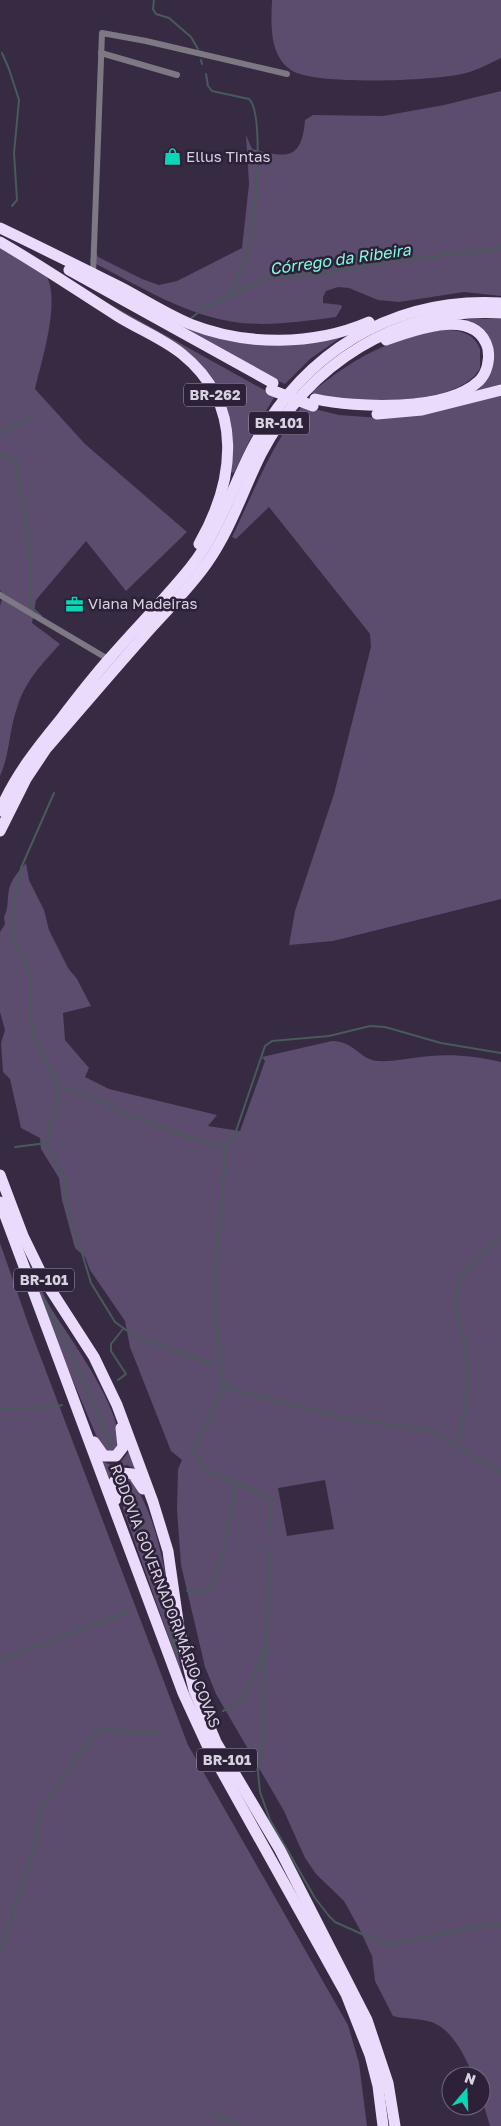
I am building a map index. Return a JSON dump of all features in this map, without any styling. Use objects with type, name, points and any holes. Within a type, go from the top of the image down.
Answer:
[{"type":"highway","points":[[0,228],[190,324],[218,333],[258,340],[322,336],[355,327],[402,310],[441,305]]},
{"type":"highway","name":"BR-262","points":[[0,232],[272,387]]},
{"type":"highway","name":"BR-262","points":[[0,241],[272,387],[314,402],[362,414],[405,412],[438,406],[501,390]]},
{"type":"highway","name":"BR-262","points":[[0,241],[183,355],[204,377],[221,410],[228,439],[228,459],[218,504],[192,554],[133,632]]},
{"type":"highway","name":"BR-101","points":[[0,811],[29,758],[108,659],[190,569],[207,545],[260,434],[295,386],[329,354],[362,333],[397,317],[441,305],[468,302],[501,303]]},
{"type":"highway","name":"BR-101","points":[[0,831],[26,779],[46,749],[207,563],[230,525],[253,470],[273,433],[294,404],[317,378],[356,348],[400,327],[448,315],[501,313]]},
{"type":"highway","name":"BR-262","points":[[314,402],[350,406],[380,406],[430,400],[468,388],[478,381],[485,372],[488,354],[486,343],[470,327],[459,324],[431,326],[388,339],[347,358],[317,378]]},
{"type":"highway","name":"RODOVIA GOVERNADOR MÁRIO COVAS","points":[[0,1175],[23,1236],[45,1281],[104,1376],[153,1502],[168,1551],[179,1628],[194,1690],[216,1742],[280,1850],[367,2020],[388,2083],[395,2126]]},
{"type":"highway","name":"RODOVIA GOVERNADOR MÁRIO COVAS","points":[[0,1202],[173,1669],[206,1743],[272,1858],[346,1994],[370,2055],[378,2086],[383,2126]]},
{"type":"highway","points":[[70,1391],[101,1453],[108,1458],[116,1456],[123,1446],[122,1435],[104,1376]]},
{"type":"highway","points":[[136,1565],[114,1486],[116,1478],[121,1473],[133,1474],[138,1480],[168,1551]]},
{"type":"street","points":[[93,274],[102,33],[146,41],[287,74]]},
{"type":"street","points":[[101,53],[177,75]]},
{"type":"street","points":[[0,595],[108,659]]},
{"type":"shaded area","points":[[272,0],[501,0],[501,58],[466,73],[430,78],[349,80],[304,75],[291,70],[284,64],[275,48],[271,19]]},
{"type":"shaded area","points":[[501,91],[501,296],[464,292],[399,302],[378,300],[349,288],[338,287],[326,291],[323,297],[323,303],[341,305],[342,307],[336,317],[277,323],[241,323],[221,320],[182,307],[90,261],[94,248],[98,257],[142,279],[159,285],[177,281],[242,248],[249,184],[246,135],[252,149],[283,155],[296,150],[303,133],[305,120],[313,115],[383,116],[444,105]]},
{"type":"shaded area","points":[[0,248],[41,269],[49,283],[51,312],[49,329],[35,389],[85,444],[187,532],[126,591],[86,541],[36,600],[32,623],[60,644],[35,673],[20,698],[14,716],[6,759],[0,776],[0,606],[3,596],[0,590]]},
{"type":"shaded area","points":[[109,286],[229,338],[347,333],[310,359],[285,384],[259,372]]},
{"type":"shaded area","points":[[104,301],[275,396],[255,429],[234,473],[230,472],[211,381]]},
{"type":"shaded area","points":[[467,319],[501,319],[501,386],[470,393],[490,374],[494,357],[493,349],[486,335],[466,321]]},
{"type":"shaded area","points":[[443,330],[465,333],[474,339],[480,349],[480,368],[468,381],[450,390],[402,400],[350,399],[311,393],[341,370],[388,344],[405,338]]},
{"type":"shaded area","points":[[501,394],[501,899],[333,941],[289,945],[295,911],[334,794],[371,647],[370,634],[269,507],[236,539],[232,537],[272,453],[302,406],[339,415],[380,418]]},
{"type":"shaded area","points":[[26,863],[29,880],[44,910],[49,930],[68,968],[77,979],[91,1006],[63,1013],[65,1040],[89,1068],[85,1077],[109,1089],[217,1115],[208,1126],[240,1131],[265,1061],[262,1057],[332,1041],[347,1044],[371,1060],[377,1061],[449,1055],[501,1062],[501,2126],[490,2126],[487,2116],[491,2116],[491,2066],[469,2066],[450,2035],[436,2024],[419,2019],[393,2016],[375,1981],[372,1956],[359,1928],[344,1901],[316,1874],[305,1858],[284,1811],[216,1694],[205,1667],[181,1565],[177,1510],[178,1469],[182,1460],[171,1451],[130,1347],[125,1321],[90,1270],[85,1257],[75,1248],[62,1200],[59,1178],[41,1149],[40,1138],[21,1128],[10,1079],[3,1072],[1,1043],[5,1030],[0,1012],[0,932],[5,924],[4,917],[7,910],[10,885]],"holes":[[[325,1480],[334,1529],[287,1536],[278,1488]]]},
{"type":"shaded area","points":[[0,1243],[30,1329],[188,1745],[348,2025],[359,2063],[367,2126],[0,2126]]},
{"type":"shaded area","points":[[24,1253],[49,1305],[82,1355],[107,1399],[115,1420],[118,1438],[114,1450],[106,1451],[99,1442],[58,1346]]},
{"type":"shaded area","points":[[129,1451],[136,1469],[127,1465],[117,1467],[108,1479],[102,1461],[111,1465],[120,1463]]},
{"type":"shaded area","points":[[127,1479],[131,1480],[143,1499],[152,1521],[165,1573],[182,1675],[123,1509],[121,1485]]},
{"type":"waterway","points":[[154,0],[153,9],[156,14],[169,18],[191,37],[198,49]]},
{"type":"waterway","points":[[2,53],[19,100],[14,153],[17,200],[12,206]]},
{"type":"waterway","points":[[201,60],[202,64]]},
{"type":"waterway","points":[[206,74],[208,86],[212,91],[249,99],[254,109],[257,125],[258,147],[254,217],[249,248],[231,295]]},
{"type":"waterway","name":"Córrego da Ribeira","points":[[190,319],[204,308],[268,278],[325,273],[394,261],[501,248]]},
{"type":"waterway","name":"Córrego da Ribeira","points":[[0,433],[35,415]]},
{"type":"waterway","points":[[0,454],[16,461],[30,551],[30,606],[41,616]]},
{"type":"waterway","points":[[54,793],[21,868],[12,917],[14,939],[24,958],[31,981],[31,1019],[36,1042],[58,1086],[57,1103],[48,1135],[47,1146],[64,1176],[68,1207],[91,1283],[115,1322],[133,1335],[212,1364]]},
{"type":"waterway","points":[[270,1530],[272,1498],[204,1469],[193,1451],[224,1385],[217,1328],[216,1266],[226,1148],[235,1134],[265,1046],[272,1041],[329,1036],[370,1026],[385,1027],[441,1043],[501,1053]]},
{"type":"waterway","points":[[59,1086],[107,1103],[122,1112],[176,1133],[226,1148]]},
{"type":"waterway","points":[[15,1147],[47,1143]]},
{"type":"waterway","points":[[457,1446],[468,1390],[466,1350],[457,1313],[458,1289],[466,1270],[481,1254],[500,1239]]},
{"type":"waterway","points":[[43,1300],[76,1363],[111,1446]]},
{"type":"waterway","points":[[118,1380],[126,1374],[111,1351],[111,1344],[123,1329]]},
{"type":"waterway","points":[[224,1387],[340,1417],[430,1431],[501,1472]]},
{"type":"waterway","points":[[0,1409],[62,1405]]},
{"type":"waterway","points":[[225,1545],[237,1483]]},
{"type":"waterway","points":[[128,1485],[156,1573],[177,1654]]},
{"type":"waterway","points":[[269,1548],[267,1640],[263,1688],[265,1729],[258,1772],[260,1792],[270,1820],[315,1898],[335,1922],[376,1940],[396,1944],[480,1926],[501,1925]]},
{"type":"waterway","points":[[187,1591],[210,1590],[224,1550]]},
{"type":"waterway","points":[[0,1660],[130,1611]]},
{"type":"waterway","points":[[223,1711],[243,1700],[266,1647]]},
{"type":"waterway","points":[[0,1952],[36,1843],[41,1809],[92,1737],[103,1729],[129,1732],[158,1732]]},
{"type":"waterway","points":[[213,2114],[241,2126]]},
{"type":"place","name":"Ellus Tintas","points":[[172,157]]},
{"type":"place","name":"Viana Madeiras","points":[[74,604]]}]
